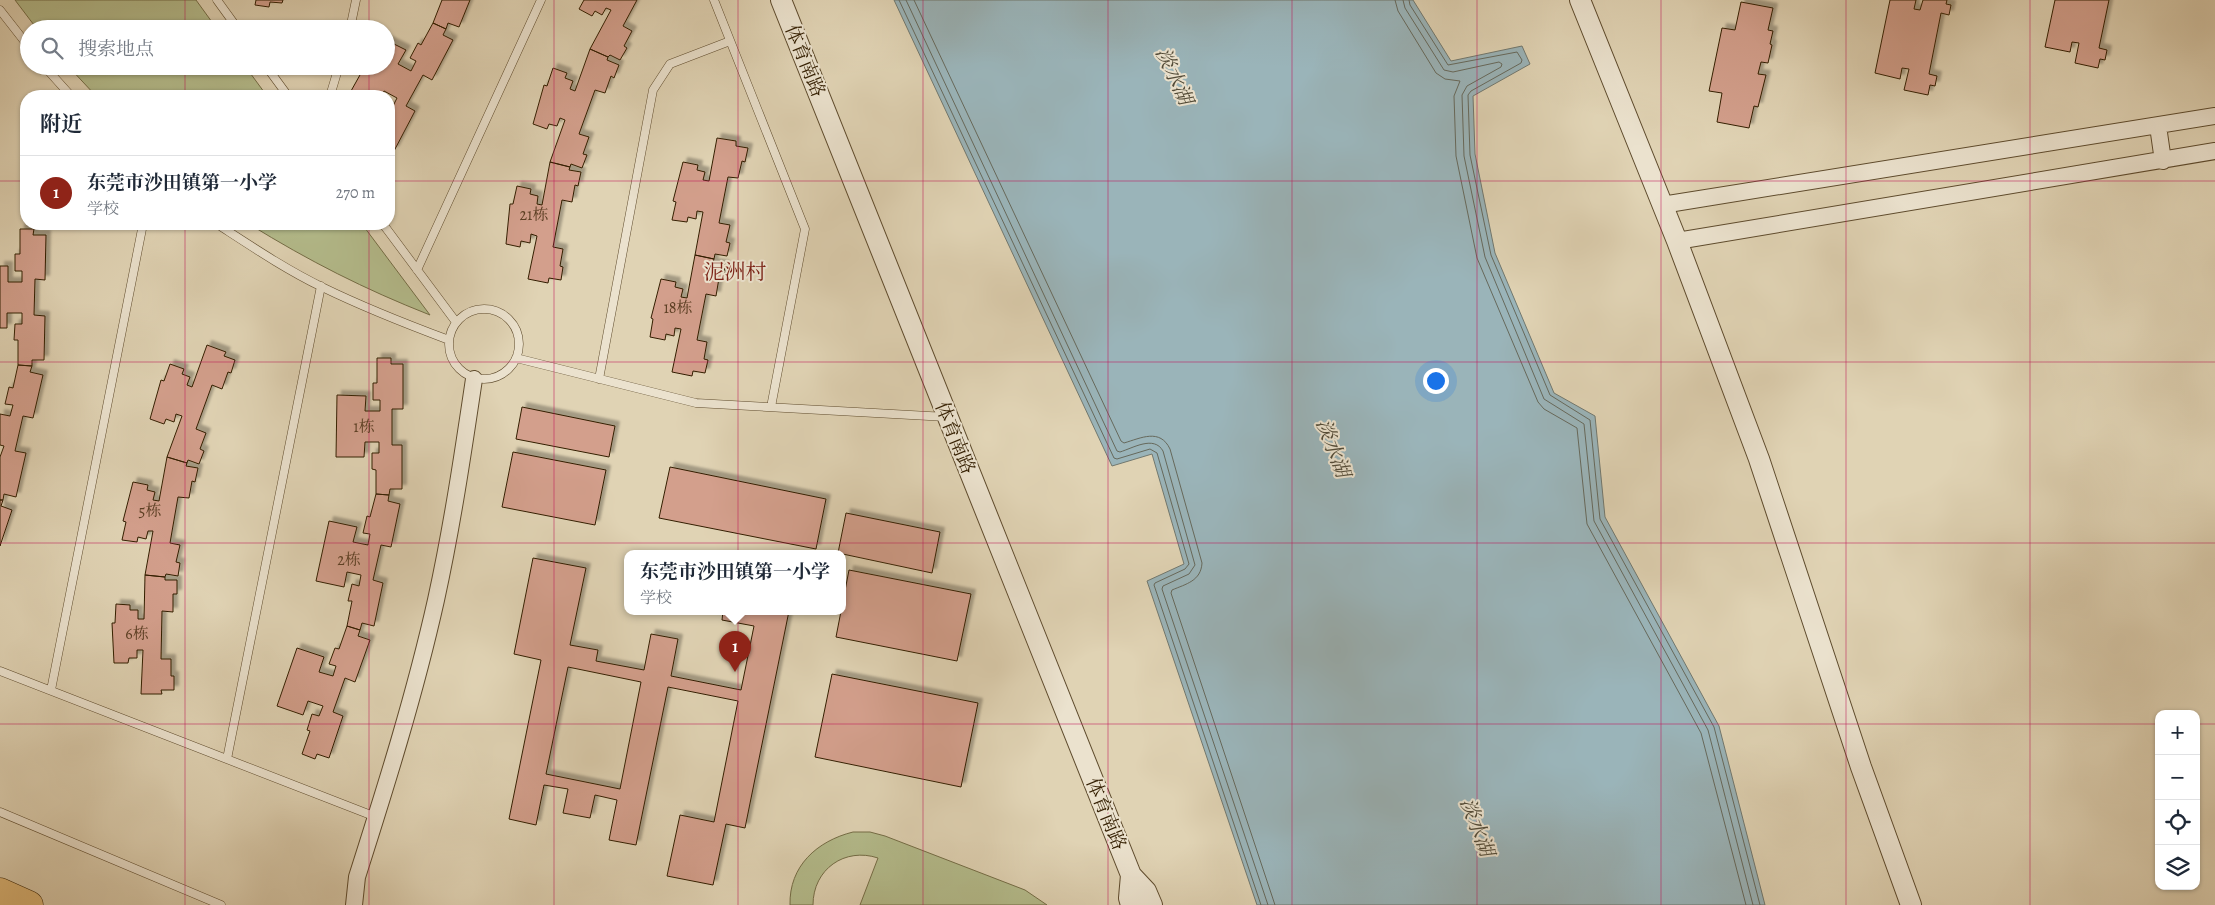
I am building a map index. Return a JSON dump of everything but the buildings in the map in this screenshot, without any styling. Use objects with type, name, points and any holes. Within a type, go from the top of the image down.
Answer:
[{"type":"highway","points":[[0,892],[29,905]]},
{"type":"street","name":"体育南路","points":[[781,0],[946,417],[1131,875],[1146,891],[1152,905]]},
{"type":"street","points":[[1580,0],[1662,205],[1759,459],[1861,767],[1911,905]]},
{"type":"street","points":[[1662,205],[2215,116]]},
{"type":"street","points":[[2158,126],[2163,161]]},
{"type":"street","points":[[1676,241],[2215,151]]},
{"type":"street","points":[[354,905],[357,877],[408,710],[436,600],[458,490],[474,379]]},
{"type":"street","name":"体育南路","points":[[1131,875],[1129,898],[1132,905]]},
{"type":"lane","points":[[216,0],[231,20]]},
{"type":"lane","points":[[352,20],[356,0]]},
{"type":"lane","points":[[418,270],[541,0]]},
{"type":"lane","points":[[714,0],[805,229],[771,407]]},
{"type":"lane","points":[[0,10],[20,36]]},
{"type":"lane","points":[[599,379],[653,90],[670,64],[730,41]]},
{"type":"lane","points":[[52,75],[66,90]]},
{"type":"lane","points":[[273,75],[284,90]]},
{"type":"lane","points":[[332,90],[336,75]]},
{"type":"lane","points":[[51,690],[142,230]]},
{"type":"lane","points":[[226,230],[262,254],[321,286],[384,316],[449,340]]},
{"type":"lane","points":[[388,230],[456,322]]},
{"type":"lane","points":[[227,759],[321,286]]},
{"type":"lane","points":[[483,309],[502,314],[513,324],[519,338],[516,358],[504,374],[495,378],[474,379],[458,369],[452,360],[449,340],[456,322],[464,315],[483,309]]},
{"type":"lane","points":[[516,358],[696,403],[946,417]]},
{"type":"lane","points":[[0,670],[376,818]]},
{"type":"lane","points":[[0,812],[221,905]]},
{"type":"green space","points":[[15,0],[196,0],[210,20],[30,20]]},
{"type":"green space","points":[[76,75],[252,75],[263,90],[90,90]]},
{"type":"green space","points":[[259,230],[366,230],[430,315],[337,274]]},
{"type":"green space","points":[[853,832],[870,832],[885,836],[1025,890],[1047,905],[860,905],[878,858],[866,855],[843,859],[825,871],[814,892],[813,905],[790,905],[794,878],[808,857],[828,842]]},
{"type":"water","name":"淡水湖","points":[[894,0],[1413,0],[1451,61],[1522,46],[1530,64],[1473,96],[1475,154],[1495,253],[1554,393],[1595,416],[1605,517],[1719,726],[1765,905],[1257,905],[1147,581],[1184,564],[1152,454],[1112,466]]},
{"type":"place","name":"东莞市沙田镇第一小学","points":[[735,672]]},
{"type":"district","name":"泥洲村","points":[[735,272]]}]
